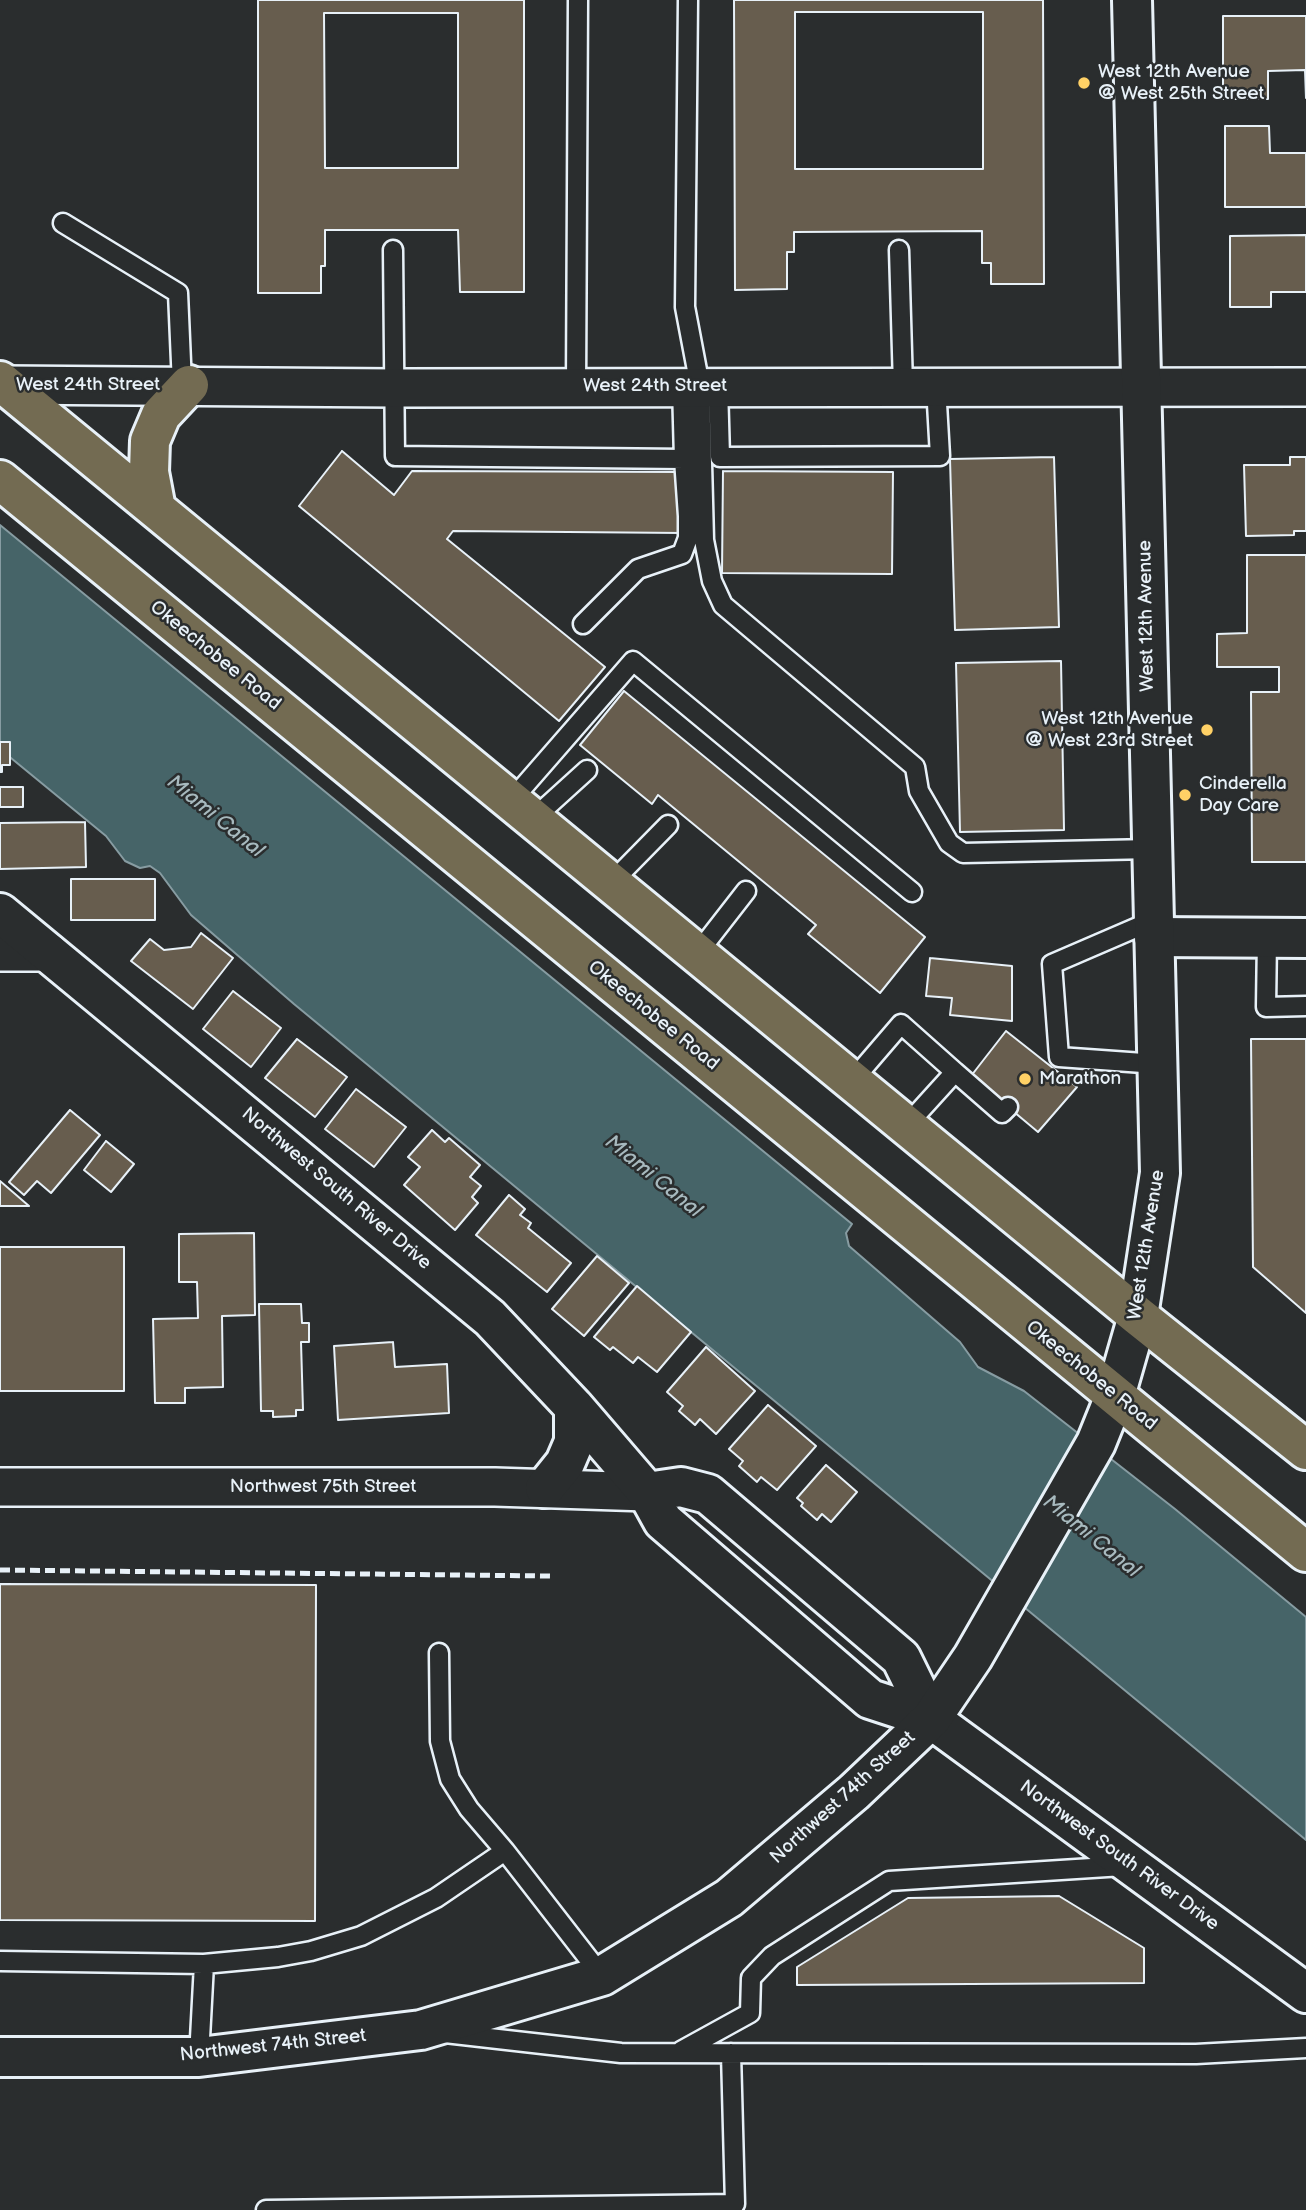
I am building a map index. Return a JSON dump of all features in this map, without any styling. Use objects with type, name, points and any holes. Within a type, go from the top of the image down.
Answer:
[{"type":"highway","points":[[1,383],[1138,1316],[1306,1450]]},
{"type":"highway","points":[[156,509],[149,471],[150,442],[161,415],[186,384]]},
{"type":"highway","name":"Okeechobee Road","points":[[0,480],[1306,1552]]},
{"type":"main road","name":"West 12th Avenue","points":[[1115,1396],[1138,1316],[1160,1173],[1132,0]]},
{"type":"main road","name":"Northwest South River Drive","points":[[0,912],[490,1318],[574,1407],[647,1492],[663,1521],[870,1699],[931,1719],[1306,1993]]},
{"type":"main road","points":[[1154,928],[1267,938],[1306,938]]},
{"type":"main road","name":"Northwest 74th Street","points":[[0,2057],[200,2057],[421,2031],[602,1976],[729,1898],[854,1792],[931,1719],[973,1657],[1096,1443],[1115,1396]]},
{"type":"main road","points":[[545,1488],[565,1463],[574,1442],[574,1407]]},
{"type":"main road","name":"Northwest South River Drive","points":[[647,1492],[681,1487],[708,1494],[901,1658],[931,1719]]},
{"type":"street","name":"West 24th Street","points":[[1,383],[394,388],[1306,387]]},
{"type":"street","points":[[0,952],[48,952]]},
{"type":"street","name":"Northwest 75th Street","points":[[0,1487],[545,1488],[647,1492]]},
{"type":"lane","points":[[576,386],[578,0]]},
{"type":"lane","points":[[688,0],[685,307],[700,386],[720,457],[940,456],[920,386],[899,250]]},
{"type":"lane","points":[[63,223],[178,293],[186,384]]},
{"type":"lane","points":[[393,250],[395,456],[684,459]]},
{"type":"lane","points":[[583,624],[638,569],[681,554],[688,538],[684,459],[700,386]]},
{"type":"lane","points":[[700,386],[704,540],[712,581],[723,605],[915,767],[919,790],[949,843],[963,853],[1152,849]]},
{"type":"lane","points":[[522,810],[633,661],[912,892]]},
{"type":"lane","points":[[522,810],[587,770]]},
{"type":"lane","points":[[611,883],[668,825]]},
{"type":"lane","points":[[697,954],[746,891]]},
{"type":"lane","points":[[1154,928],[1052,964],[1054,1060],[1157,1064]]},
{"type":"lane","points":[[1267,938],[1266,1007],[1306,1006]]},
{"type":"lane","points":[[852,1081],[901,1024],[1002,1113],[1008,1107]]},
{"type":"lane","points":[[906,1126],[955,1072]]},
{"type":"lane","points":[[439,1653],[440,1741],[450,1779],[469,1809],[602,1976]]},
{"type":"lane","points":[[0,1961],[204,1964],[311,1951],[361,1936],[436,1898],[505,1851]]},
{"type":"lane","points":[[678,2053],[750,2013],[751,1978],[772,1956],[889,1881],[1130,1865]]},
{"type":"lane","points":[[200,2057],[204,1964]]},
{"type":"lane","name":"Northwest 74th Street","points":[[421,2031],[621,2053],[1196,2054],[1306,2048]]},
{"type":"lane","points":[[266,2210],[735,2204],[731,2053]]},
{"type":"water","name":"Miami Canal","points":[[0,525],[852,1224],[846,1233],[849,1246],[960,1342],[978,1367],[1024,1391],[1175,1509],[1306,1617],[1306,1840],[294,1004],[191,915],[160,873],[150,866],[140,868],[125,861],[106,836],[0,749]]},
{"type":"building","points":[[258,0],[524,0],[524,292],[460,292],[458,230],[325,230],[325,266],[321,266],[321,293],[258,293]],"holes":[[[324,13],[458,13],[458,168],[325,168]]]},
{"type":"building","points":[[734,0],[1043,0],[1044,284],[991,284],[991,263],[982,263],[982,231],[794,232],[794,252],[787,252],[787,289],[735,290]],"holes":[[[795,12],[983,12],[983,169],[795,169]]]},
{"type":"building","points":[[1223,16],[1306,16],[1306,98],[1305,70],[1268,71],[1268,99],[1223,99]]},
{"type":"building","points":[[1225,126],[1269,126],[1270,153],[1306,153],[1306,207],[1225,207]]},
{"type":"building","points":[[1306,235],[1306,292],[1271,292],[1271,307],[1230,307],[1230,236]]},
{"type":"building","points":[[342,451],[394,495],[412,471],[682,472],[683,533],[453,531],[447,539],[605,667],[559,721],[299,506]]},
{"type":"building","points":[[1054,457],[1059,627],[955,630],[950,459]]},
{"type":"building","points":[[1290,457],[1306,457],[1306,531],[1294,531],[1294,535],[1246,536],[1244,465],[1290,465]]},
{"type":"building","points":[[723,471],[893,472],[892,574],[722,573]]},
{"type":"building","points":[[1247,555],[1306,555],[1306,862],[1252,862],[1251,692],[1279,692],[1279,667],[1217,667],[1217,634],[1247,633]]},
{"type":"building","points":[[1061,661],[1064,830],[960,832],[956,663]]},
{"type":"building","points":[[624,691],[925,937],[880,993],[808,934],[816,925],[658,795],[652,804],[580,745]]},
{"type":"building","points":[[0,742],[10,742],[10,765],[2,765],[2,772],[0,772]]},
{"type":"building","points":[[0,787],[23,787],[23,807],[0,807]]},
{"type":"building","points":[[85,822],[86,867],[0,869],[0,823]]},
{"type":"building","points":[[71,879],[155,879],[155,920],[71,920]]},
{"type":"building","points":[[201,933],[233,958],[193,1009],[131,961],[150,939],[164,950],[191,947]]},
{"type":"building","points":[[930,958],[1012,966],[1012,1021],[950,1015],[952,998],[926,996]]},
{"type":"building","points":[[233,991],[281,1028],[251,1067],[203,1029]]},
{"type":"building","points":[[1006,1031],[1077,1087],[1038,1132],[971,1076]]},
{"type":"building","points":[[297,1039],[347,1077],[315,1117],[265,1078]]},
{"type":"building","points":[[1251,1039],[1306,1039],[1306,1313],[1253,1267]]},
{"type":"building","points":[[356,1089],[406,1127],[374,1167],[325,1129]]},
{"type":"building","points":[[70,1110],[100,1135],[51,1193],[37,1181],[24,1195],[9,1182]]},
{"type":"building","points":[[432,1130],[445,1142],[449,1138],[480,1165],[470,1177],[481,1186],[472,1197],[478,1203],[455,1230],[404,1185],[420,1167],[408,1157]]},
{"type":"building","points":[[106,1141],[134,1164],[111,1192],[84,1170]]},
{"type":"building","points":[[0,1181],[29,1206],[0,1206]]},
{"type":"building","points":[[509,1195],[525,1209],[520,1215],[531,1223],[528,1228],[571,1263],[547,1292],[476,1235]]},
{"type":"building","points":[[254,1233],[255,1315],[222,1316],[223,1387],[185,1388],[185,1403],[155,1403],[153,1319],[198,1318],[197,1282],[179,1282],[179,1234]]},
{"type":"building","points":[[0,1247],[124,1247],[124,1391],[0,1391]]},
{"type":"building","points":[[597,1256],[629,1283],[584,1336],[552,1309]]},
{"type":"building","points":[[637,1286],[691,1332],[657,1372],[638,1357],[633,1363],[613,1347],[610,1350],[594,1337]]},
{"type":"building","points":[[259,1304],[301,1304],[302,1323],[309,1323],[309,1342],[301,1342],[303,1410],[296,1410],[296,1416],[273,1417],[273,1411],[261,1411]]},
{"type":"building","points":[[393,1342],[395,1367],[447,1364],[449,1413],[338,1420],[334,1346]]},
{"type":"building","points":[[706,1347],[755,1391],[716,1434],[700,1419],[695,1425],[679,1411],[683,1406],[667,1392]]},
{"type":"building","points":[[768,1405],[816,1446],[777,1490],[761,1477],[757,1482],[739,1466],[743,1461],[729,1449]]},
{"type":"building","points":[[826,1465],[857,1492],[831,1522],[822,1514],[817,1520],[801,1506],[803,1503],[797,1498]]},
{"type":"building","points":[[0,1584],[316,1585],[315,1921],[0,1920]]},
{"type":"building","points":[[1059,1896],[1144,1948],[1144,1983],[797,1985],[797,1967],[908,1898]]},
{"type":"railway","points":[[0,1570],[551,1576]]},
{"type":"place","name":"West 12th Avenue @ West 25th Street","points":[[1084,83]]},
{"type":"place","name":"West 12th Avenue @ West 23rd Street","points":[[1207,730]]},
{"type":"place","name":"Cinderella Day Care","points":[[1185,795]]},
{"type":"place","name":"Marathon","points":[[1025,1079]]}]
